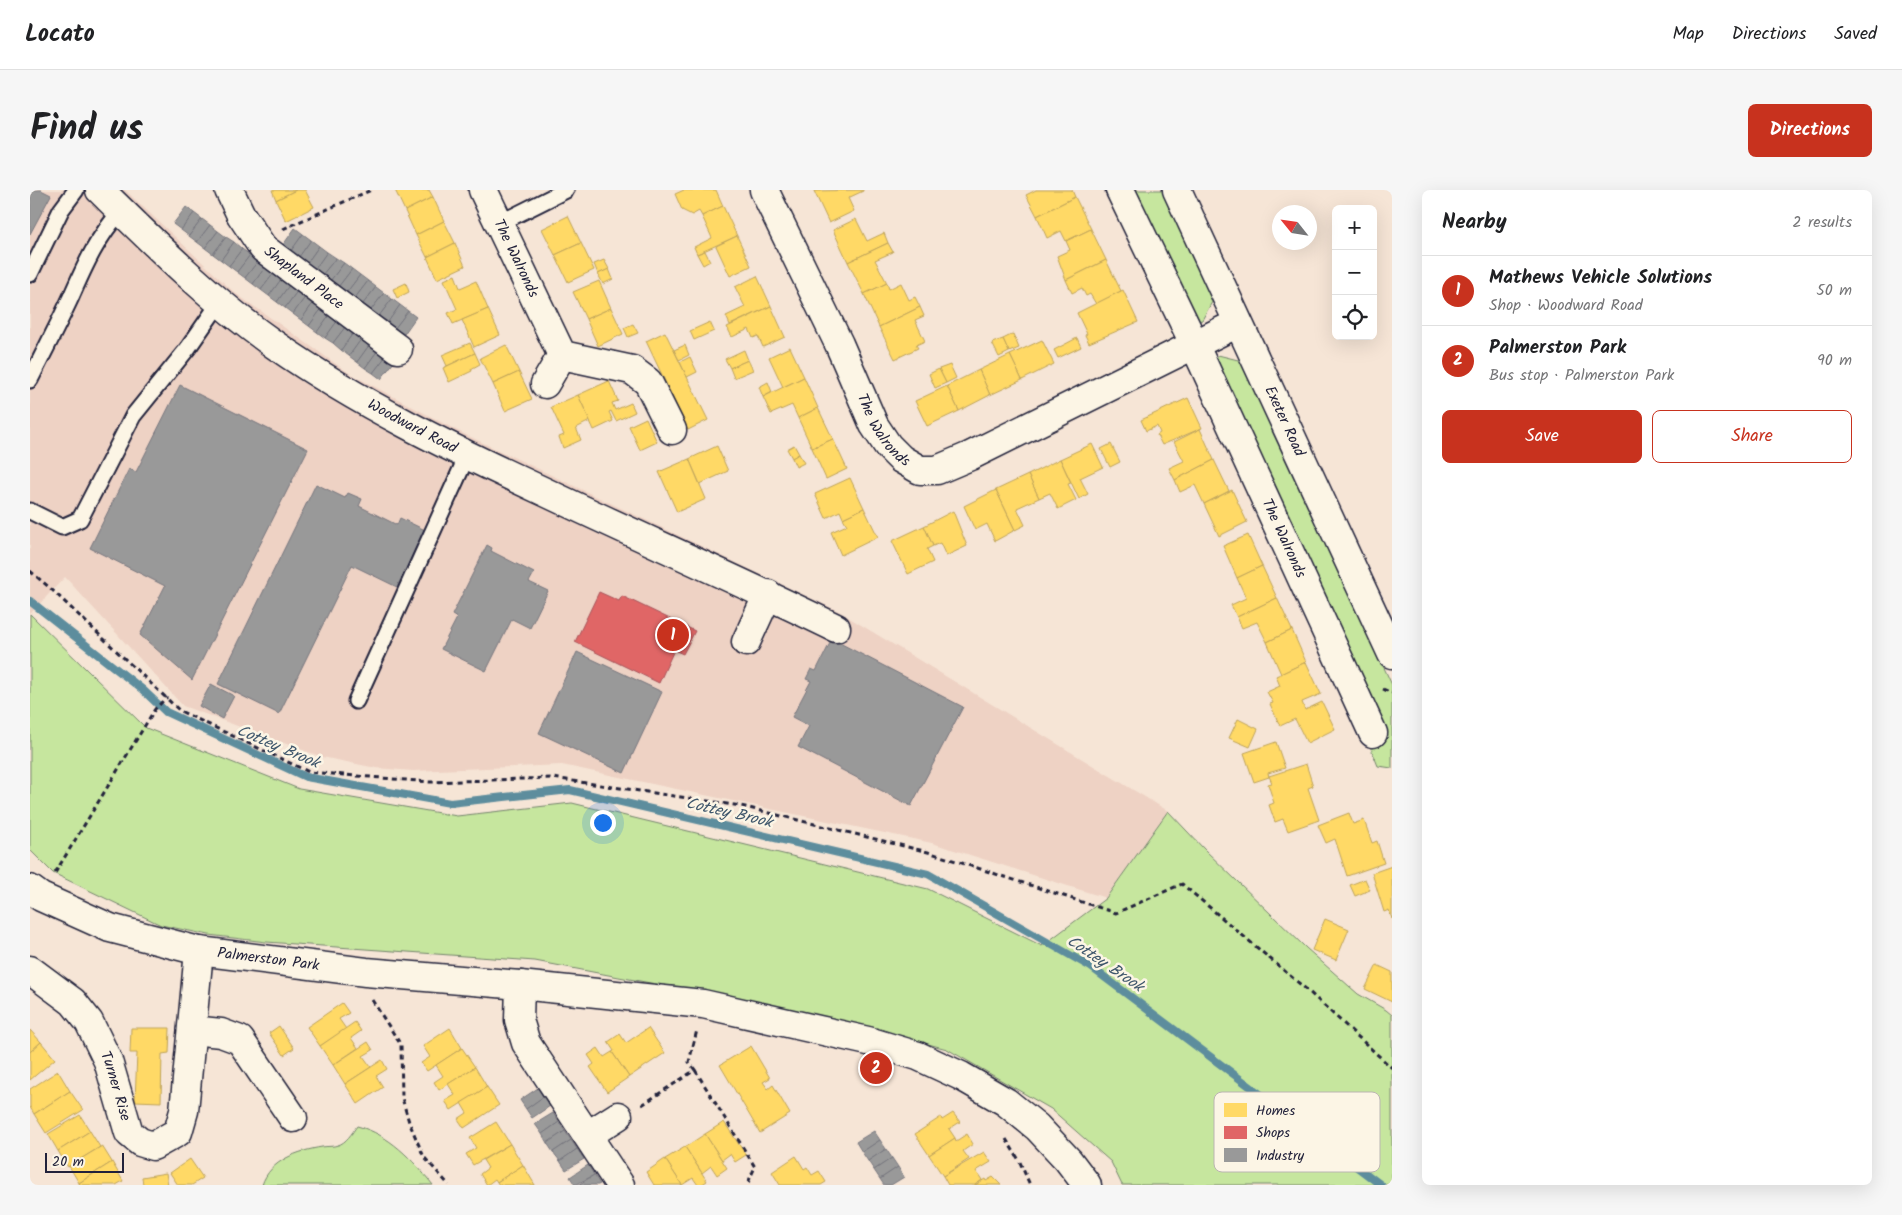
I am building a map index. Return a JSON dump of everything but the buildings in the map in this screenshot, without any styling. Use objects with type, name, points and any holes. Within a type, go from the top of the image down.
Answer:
[{"type":"street","name":"Woodward Road","points":[[100,190],[220,302],[274,344],[334,384],[467,456],[768,594],[836,628]]},
{"type":"street","name":"Shapland Place","points":[[229,190],[241,215],[263,248],[398,349]]},
{"type":"street","name":"The Walronds","points":[[483,190],[562,355]]},
{"type":"street","name":"The Walronds","points":[[764,190],[839,344],[874,424],[888,446],[901,459],[920,470],[937,470],[970,456],[1238,323]]},
{"type":"street","name":"The Walronds","points":[[1120,190],[1194,345],[1373,733]]},
{"type":"street","name":"Exeter Road","points":[[1177,190],[1392,654]]},
{"type":"street","points":[[545,384],[562,355],[632,370],[648,382],[672,430]]},
{"type":"street","points":[[746,642],[768,594]]},
{"type":"street","name":"Palmerston Park","points":[[35,893],[110,928],[200,950],[366,972],[520,985],[703,1004],[813,1028],[918,1056],[961,1076],[1006,1102],[1037,1127],[1068,1160],[1087,1185]]},
{"type":"street","name":"Turner Rise","points":[[30,970],[72,1002],[89,1022],[108,1061],[129,1133],[140,1142],[153,1146],[178,1132],[184,1111],[200,950]]},
{"type":"street","points":[[520,985],[519,1020],[526,1043],[620,1185]]},
{"type":"street","points":[[192,1030],[221,1033],[240,1040],[293,1118]]},
{"type":"street","points":[[588,1135],[618,1116]]},
{"type":"lane","points":[[30,274],[61,210],[76,190]]},
{"type":"lane","points":[[498,224],[566,190]]},
{"type":"lane","points":[[30,380],[84,264],[109,224],[121,210]]},
{"type":"lane","points":[[30,511],[62,528],[80,519],[133,416],[188,348],[220,302]]},
{"type":"lane","points":[[356,701],[467,456]]},
{"type":"path","points":[[263,248],[278,231],[371,190]]},
{"type":"path","points":[[30,571],[180,711],[309,772],[430,782],[553,778],[741,806],[928,852],[1116,913],[1182,884],[1307,990],[1392,1068]]},
{"type":"path","points":[[35,893],[155,709],[167,697]]},
{"type":"path","points":[[366,972],[367,991],[401,1045],[402,1098],[409,1122],[424,1157],[449,1185]]},
{"type":"path","points":[[703,1004],[690,1062],[755,1167],[747,1185]]},
{"type":"path","points":[[618,1116],[626,1116],[696,1070]]},
{"type":"shaded area","points":[[30,190],[125,190],[235,293],[349,373],[458,431],[838,611],[1168,811],[1106,898],[932,843],[562,765],[413,771],[376,768],[322,757],[183,706],[65,577],[30,614]]},
{"type":"green space","points":[[1130,190],[1162,190],[1211,296],[1212,302],[1202,320],[1198,321]]},
{"type":"green space","points":[[1218,355],[1242,361],[1392,685],[1392,768],[1378,766],[1215,359]]},
{"type":"green space","points":[[30,614],[146,728],[299,789],[457,816],[572,803],[928,889],[1042,946],[1106,898],[1168,811],[1204,849],[1306,948],[1358,994],[1392,1015],[1392,1185],[1122,1185],[1111,1162],[1051,1109],[947,1049],[818,1015],[535,961],[266,942],[209,935],[161,925],[53,873],[30,850]]},
{"type":"green space","points":[[357,1126],[380,1135],[390,1142],[409,1157],[433,1185],[262,1185],[271,1169],[286,1158],[304,1151],[341,1144]]},
{"type":"waterway","name":"Cottey Brook","points":[[30,601],[143,690],[166,712],[306,777],[450,803],[570,790],[928,874],[1091,967],[1257,1092]]},
{"type":"waterway","name":"Cottey Brook","points":[[1364,1172],[1381,1185]]},
{"type":"place","name":"Mathews Vehicle Solutions","points":[[673,635]]},
{"type":"place","name":"Palmerston Park","points":[[876,1068]]}]
